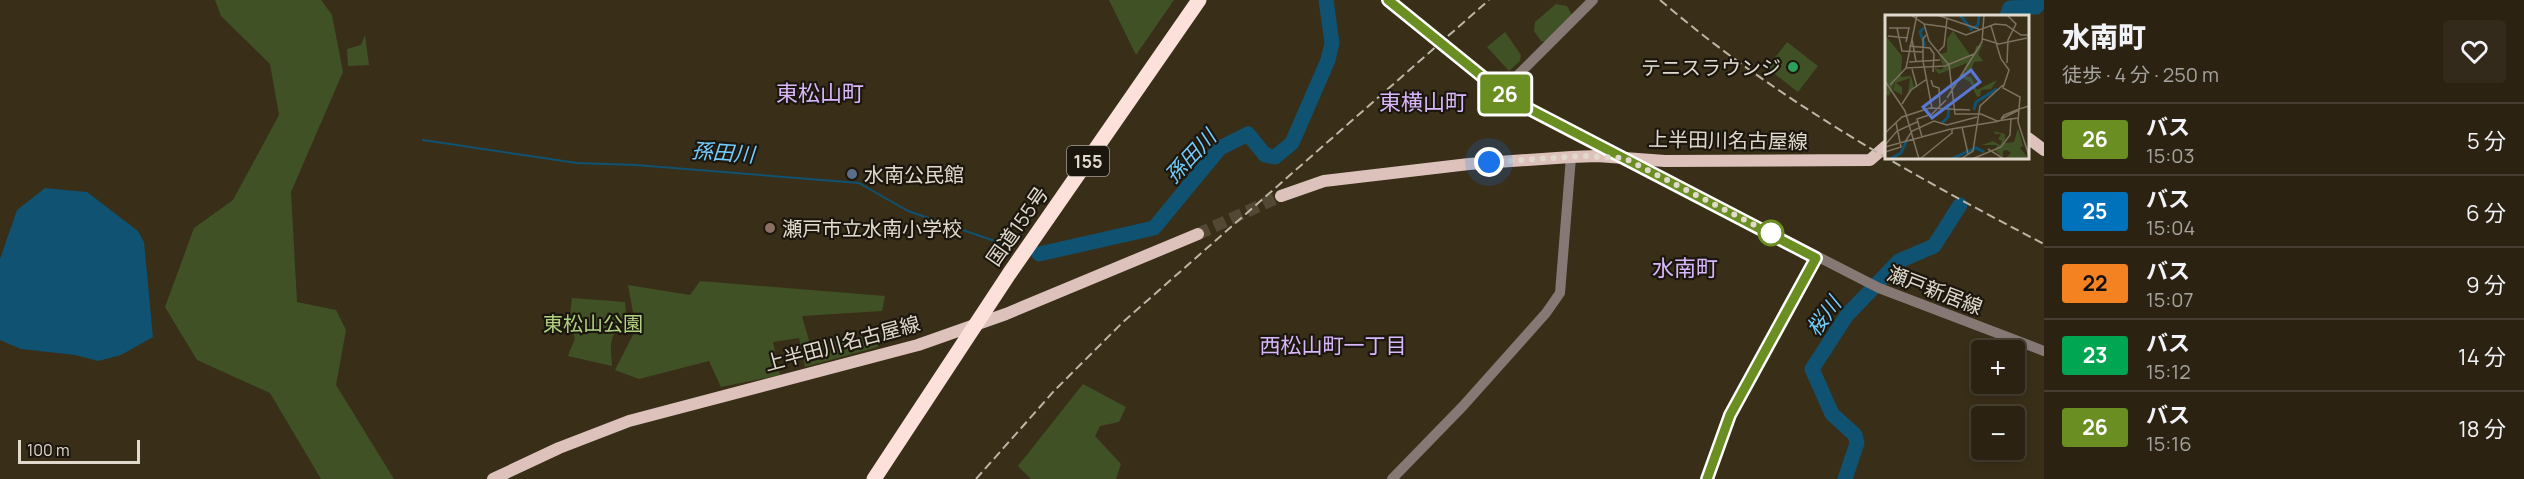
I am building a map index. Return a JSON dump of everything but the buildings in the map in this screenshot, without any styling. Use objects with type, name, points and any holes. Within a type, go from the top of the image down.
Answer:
[{"type":"highway","name":"国道155号","points":[[874,479],[977,323],[1199,0]]},
{"type":"main road","points":[[2029,139],[2044,150]]},
{"type":"main road","name":"上半田川名古屋線","points":[[1281,196],[1323,181],[1469,164],[1571,157],[1665,161],[1870,160],[1885,148]]},
{"type":"main road","name":"上半田川名古屋線","points":[[493,479],[559,448],[629,421],[918,345],[1030,304],[1198,234]]},
{"type":"street","points":[[1388,0],[1510,99]]},
{"type":"street","points":[[1510,99],[1509,85],[1593,0]]},
{"type":"street","name":"瀬戸新居線","points":[[1510,99],[1816,258],[1879,288],[2044,351]]},
{"type":"street","points":[[1392,479],[1463,406],[1546,313],[1560,293],[1571,157]]},
{"type":"street","points":[[1707,479],[1730,415],[1816,258]]},
{"type":"green space","points":[[215,0],[321,0],[332,15],[343,72],[291,192],[297,302],[336,310],[346,330],[336,385],[394,479],[321,479],[270,393],[197,360],[165,307],[194,228],[233,200],[279,115],[270,64],[221,16]]},
{"type":"green space","points":[[1109,0],[1174,0],[1136,55]]},
{"type":"green space","points":[[1556,4],[1567,6],[1572,15],[1545,42],[1541,41],[1534,31],[1535,22]]},
{"type":"green space","points":[[1505,32],[1521,55],[1520,61],[1509,71],[1487,47]]},
{"type":"green space","points":[[365,35],[369,65],[348,66],[347,49],[361,45]]},
{"type":"green space","name":"テニスラウンジ","points":[[1787,42],[1818,66],[1798,92],[1767,68]]},
{"type":"green space","points":[[700,281],[885,296],[882,311],[802,316],[810,344],[879,334],[878,347],[805,367],[799,338],[773,342],[780,375],[721,387],[709,361],[639,379],[615,370],[636,329],[628,285],[690,295]]},
{"type":"green space","name":"東松山公園","points":[[572,298],[625,302],[627,322],[613,336],[612,366],[568,356],[575,338],[569,324]]},
{"type":"green space","points":[[1083,384],[1126,407],[1119,422],[1100,426],[1095,436],[1121,464],[1116,479],[1031,479],[1018,466]]},
{"type":"water","points":[[45,188],[87,192],[138,231],[144,242],[153,337],[121,355],[98,361],[75,355],[21,349],[0,340],[0,259],[17,210]]},
{"type":"waterway","name":"孫田川","points":[[1039,254],[1154,228],[1220,148],[1248,134],[1265,155],[1275,157],[1292,143],[1328,60],[1332,43],[1326,0]]},
{"type":"waterway","name":"桜川","points":[[2007,15],[2010,8],[2036,7],[2042,0]]},
{"type":"waterway","name":"孫田川","points":[[423,140],[577,163],[636,165],[859,183],[908,211],[1009,246]]},
{"type":"waterway","name":"桜川","points":[[1845,479],[1857,443],[1855,435],[1832,414],[1812,369],[1847,315],[1899,261],[1934,246],[1960,205]]},
{"type":"tunnel","points":[[1198,234],[1281,196]]},
{"type":"railway","points":[[976,479],[1054,391],[1123,322],[1489,0]]},
{"type":"railway","points":[[1660,0],[1750,70],[1885,157]]},
{"type":"railway","points":[[1889,159],[2044,244]]},
{"type":"bus line","name":"26","points":[[1388,0],[1510,99],[1742,217],[1816,258],[1730,415],[1707,479]]},
{"type":"place","name":"テニスラウンジ","points":[[1793,67]]},
{"type":"place","name":"水南公民館","points":[[852,174]]},
{"type":"place","name":"瀬戸市立水南小学校","points":[[770,228]]},
{"type":"district","name":"東松山町","points":[[820,93]]},
{"type":"district","name":"東横山町","points":[[1423,102]]},
{"type":"district","name":"水南町","points":[[1685,268]]},
{"type":"district","name":"西松山町一丁目","points":[[1333,345]]},
{"type":"route","points":[[1489,162],[1584,156],[1624,158],[1774,235],[1771,233]]}]
